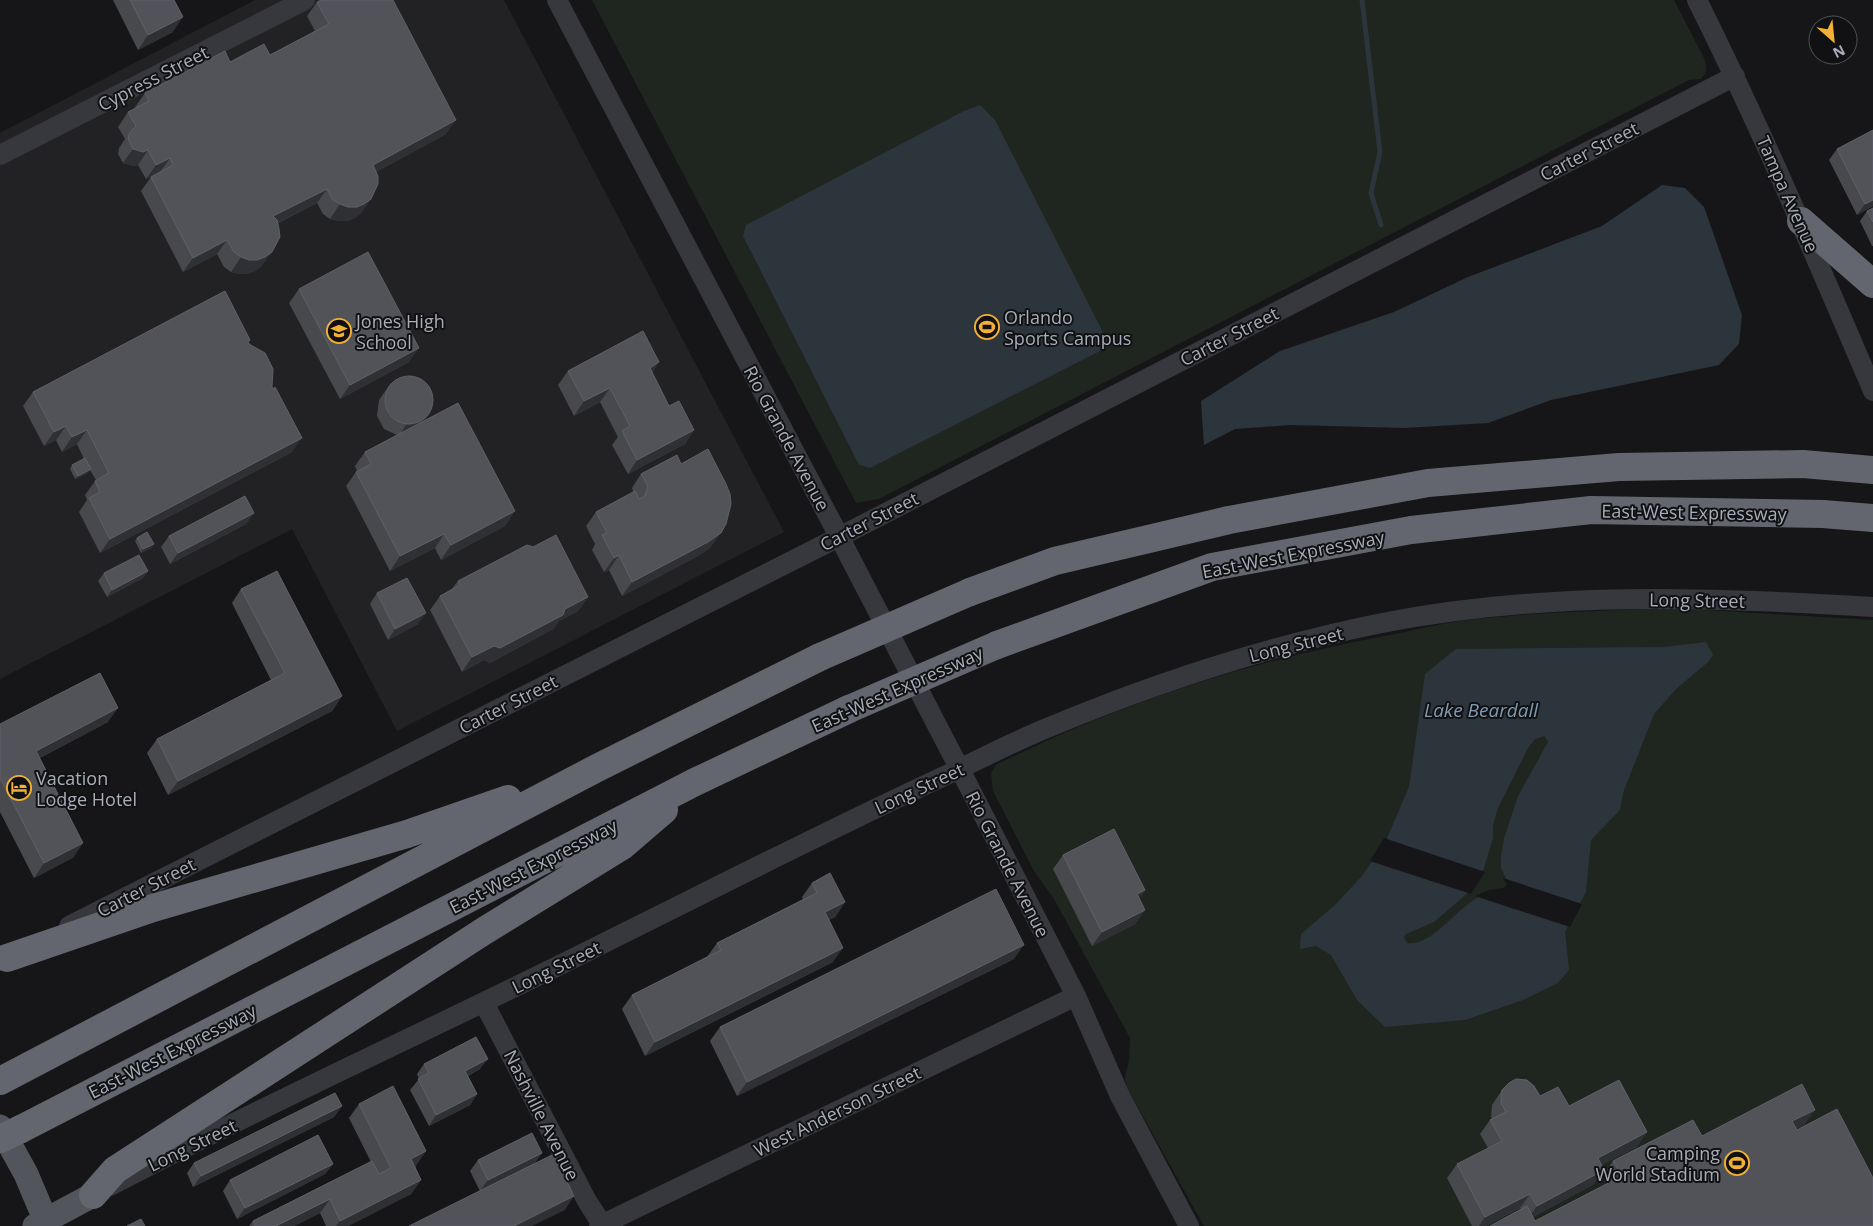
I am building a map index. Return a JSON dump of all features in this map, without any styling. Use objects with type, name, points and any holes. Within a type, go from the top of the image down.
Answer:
[{"type":"highway","points":[[1801,222],[1873,284]]},
{"type":"highway","points":[[0,1081],[597,768],[820,657],[970,592],[1055,561],[1229,520],[1428,483],[1620,467],[1803,464],[1873,470]]},
{"type":"highway","name":"East-West Expressway","points":[[7,1132],[695,782],[849,709],[997,645],[1212,567],[1411,530],[1591,510],[1823,514],[1873,518]]},
{"type":"highway","points":[[3,959],[153,908],[407,834],[597,768]]},
{"type":"highway","points":[[93,1196],[115,1170],[151,1146],[461,945],[622,846],[695,782]]},
{"type":"main road","points":[[7,1132],[26,1174],[43,1224]]},
{"type":"main road","name":"Long Street","points":[[43,1224],[93,1196]]},
{"type":"street","name":"Cypress Street","points":[[0,155],[305,0]]},
{"type":"street","name":"Rio Grande Avenue","points":[[557,0],[960,769],[1076,996],[1120,1096],[1189,1226]]},
{"type":"street","name":"Tampa Avenue","points":[[1697,0],[1735,76],[1801,222],[1873,391]]},
{"type":"street","name":"Carter Street","points":[[3,959],[839,537],[1735,76]]},
{"type":"street","name":"Long Street","points":[[93,1196],[329,1077],[484,1003],[846,822],[1043,729],[1176,678],[1266,650],[1382,623],[1490,606],[1570,600],[1724,599],[1873,608]]},
{"type":"street","name":"West Anderson Street","points":[[601,1226],[1076,996]]},
{"type":"street","name":"Nashville Avenue","points":[[484,1003],[601,1226]]},
{"type":"shaded area","name":"Jones High School","points":[[255,0],[504,0],[784,532],[397,731],[292,529],[0,679],[0,133]]},
{"type":"shaded area","name":"Orlando Sports Campus","points":[[592,0],[1674,0],[1704,58],[1706,69],[1701,79],[1689,80],[879,499],[856,503]]},
{"type":"shaded area","points":[[1672,608],[1873,620],[1873,1226],[1204,1226],[1126,1086],[1125,1077],[1129,1060],[1130,1038],[1054,899],[1034,871],[993,791],[991,773],[996,765],[1090,722],[1139,703],[1238,671],[1339,645],[1439,625],[1494,617]]},
{"type":"water","points":[[980,105],[995,120],[1110,346],[870,468],[859,465],[743,236],[746,225],[964,111]]},
{"type":"water","points":[[1662,185],[1685,188],[1704,207],[1742,315],[1739,344],[1719,365],[1551,400],[1488,423],[1405,428],[1291,425],[1235,429],[1204,445],[1201,401],[1280,351],[1394,312],[1468,277],[1602,226]]},
{"type":"water","name":"Lake Beardall","points":[[1706,642],[1713,655],[1708,662],[1676,689],[1654,714],[1623,793],[1620,810],[1591,840],[1586,892],[1565,932],[1569,970],[1558,983],[1523,1000],[1465,1020],[1385,1027],[1357,1000],[1331,955],[1316,946],[1300,949],[1301,934],[1335,905],[1361,877],[1385,843],[1409,787],[1425,674],[1456,649],[1663,647]],"holes":[[[1545,736],[1548,742],[1518,796],[1504,839],[1501,868],[1510,887],[1477,898],[1425,939],[1416,943],[1407,943],[1404,937],[1406,934],[1434,922],[1469,892],[1484,868],[1493,838],[1493,825],[1498,808],[1528,748],[1535,739]]]},
{"type":"pier","points":[[1384,838],[1485,872],[1471,894],[1370,861]]},
{"type":"pier","points":[[1503,878],[1582,904],[1570,927],[1475,896],[1489,890],[1503,888],[1507,885]]},
{"type":"building","points":[[130,0],[174,0],[183,17],[148,35]]},
{"type":"building","points":[[321,0],[393,0],[456,120],[373,165],[378,176],[378,184],[371,199],[364,204],[357,207],[348,207],[340,204],[333,200],[327,189],[273,216],[277,220],[280,237],[272,252],[265,257],[249,260],[241,257],[234,252],[227,240],[193,258],[151,177],[173,165],[170,158],[156,165],[148,150],[143,152],[133,149],[128,139],[129,134],[136,126],[128,112],[149,101],[145,93],[225,51],[230,62],[264,44],[270,55],[329,24],[317,2]]},
{"type":"building","points":[[1873,130],[1873,200],[1865,204],[1837,149]]},
{"type":"building","points":[[1873,208],[1873,222],[1867,211]]},
{"type":"building","points":[[368,252],[419,348],[350,385],[299,289]]},
{"type":"building","points":[[225,291],[250,340],[249,344],[265,353],[273,369],[272,387],[273,389],[275,387],[302,438],[110,539],[89,498],[100,492],[95,481],[109,473],[87,430],[72,437],[66,426],[54,432],[33,392]]},
{"type":"building","points":[[643,331],[659,362],[650,368],[669,406],[679,401],[694,430],[637,460],[622,431],[630,426],[610,388],[584,401],[568,371]]},
{"type":"building","points":[[404,376],[414,376],[423,380],[429,386],[433,400],[429,414],[423,420],[414,424],[404,424],[395,420],[389,414],[385,405],[385,395],[389,386],[395,380]]},
{"type":"building","points":[[458,403],[515,511],[451,545],[444,534],[400,556],[356,472],[371,464],[365,452]]},
{"type":"building","points":[[708,449],[730,494],[731,504],[726,524],[721,533],[708,542],[632,582],[619,555],[614,558],[602,535],[607,533],[596,512],[635,491],[639,499],[645,496],[648,486],[641,474],[677,455],[681,464]]},
{"type":"building","points":[[85,458],[91,469],[78,476],[72,465]]},
{"type":"building","points":[[245,496],[254,513],[178,553],[169,536]]},
{"type":"building","points":[[147,532],[154,544],[143,549],[137,538]]},
{"type":"building","points":[[556,535],[588,597],[565,609],[563,615],[500,648],[494,646],[472,657],[440,596],[460,585],[458,581],[527,545],[533,547]]},
{"type":"building","points":[[139,555],[148,571],[112,590],[104,573]]},
{"type":"building","points":[[277,571],[342,696],[178,781],[157,739],[285,673],[241,589]]},
{"type":"building","points":[[407,578],[426,613],[395,629],[377,593]]},
{"type":"building","name":"Vacation Lodge Hotel","points":[[100,673],[118,708],[36,751],[83,843],[44,863],[0,778],[0,724]]},
{"type":"building","points":[[1114,829],[1145,890],[1137,894],[1145,910],[1102,932],[1063,855]]},
{"type":"building","points":[[830,873],[845,902],[825,912],[843,948],[655,1042],[632,995],[721,950],[717,943],[817,893],[812,883]]},
{"type":"building","points":[[996,889],[1024,945],[747,1082],[720,1027]]},
{"type":"building","points":[[476,1037],[488,1059],[465,1071],[477,1094],[436,1115],[418,1079],[429,1073],[424,1064]]},
{"type":"building","points":[[1516,1079],[1527,1080],[1534,1086],[1540,1096],[1558,1087],[1569,1106],[1619,1080],[1647,1132],[1598,1158],[1604,1170],[1537,1206],[1530,1194],[1485,1217],[1457,1164],[1502,1141],[1490,1120],[1506,1112],[1501,1103],[1502,1090]]},
{"type":"building","name":"Camping World Stadium","points":[[1802,1084],[1815,1110],[1792,1121],[1797,1130],[1837,1109],[1873,1178],[1873,1226],[1490,1226],[1527,1206],[1535,1221],[1622,1176],[1613,1161],[1693,1120],[1702,1136]]},
{"type":"building","points":[[393,1086],[426,1151],[411,1159],[421,1180],[340,1221],[330,1199],[276,1226],[255,1226],[253,1221],[372,1161],[379,1174],[391,1168],[359,1104]]},
{"type":"building","points":[[335,1093],[342,1106],[201,1176],[194,1163]]},
{"type":"building","points":[[532,1133],[542,1153],[488,1180],[478,1160]]},
{"type":"building","points":[[318,1135],[333,1164],[245,1208],[230,1180]]},
{"type":"building","points":[[554,1154],[574,1196],[514,1226],[409,1226]]},
{"type":"building","points":[[141,1219],[145,1226],[127,1226]]},
{"type":"waterway","points":[[1362,0],[1380,152],[1371,193],[1381,225]]},
{"type":"place","name":"Orlando Sports Campus","points":[[987,327]]},
{"type":"place","name":"Jones High School","points":[[339,331]]},
{"type":"place","name":"Vacation Lodge Hotel","points":[[19,788]]},
{"type":"place","name":"Camping World Stadium","points":[[1737,1163]]}]
